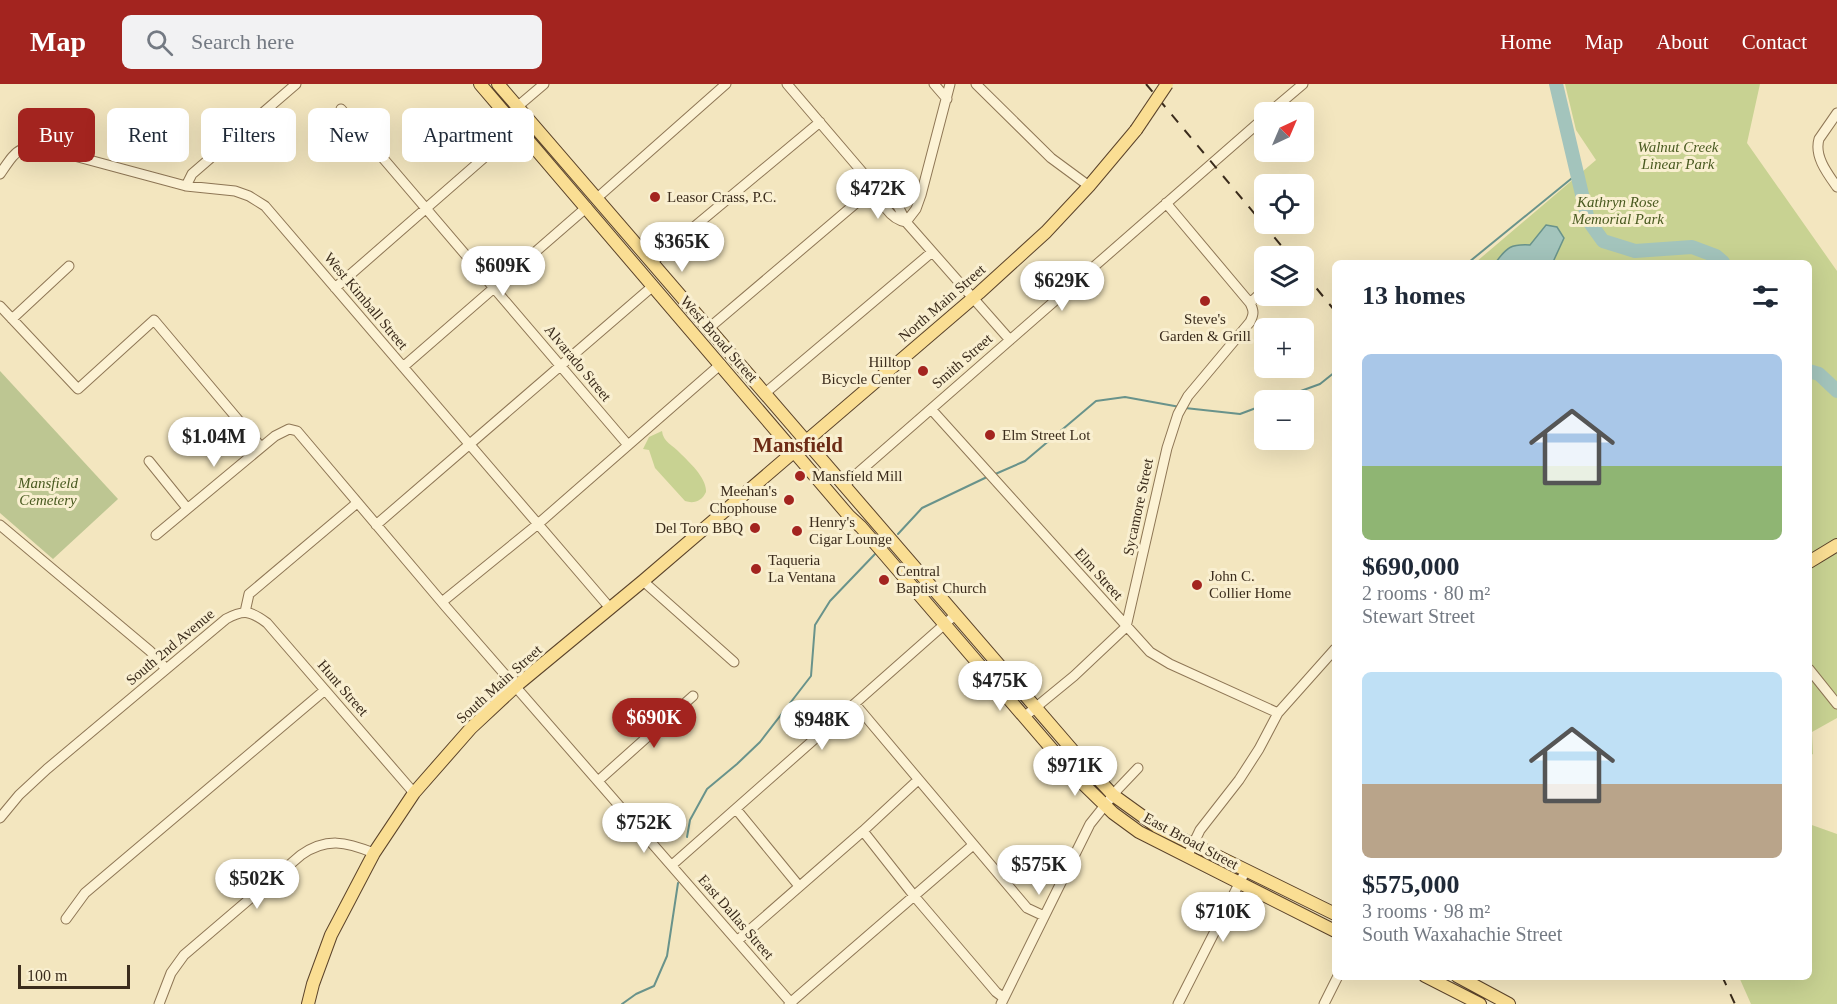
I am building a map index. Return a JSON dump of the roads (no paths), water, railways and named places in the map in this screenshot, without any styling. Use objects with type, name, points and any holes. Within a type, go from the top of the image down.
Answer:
[{"type":"main road","name":"West Broad Street","points":[[480,84],[508,108]]},
{"type":"main road","name":"West Broad Street","points":[[498,84],[510,108]]},
{"type":"main road","name":"North Main Street","points":[[794,450],[1046,232],[1089,186],[1136,130],[1167,84]]},
{"type":"main road","name":"West Broad Street","points":[[534,134],[597,198],[805,441]]},
{"type":"main road","name":"West Broad Street","points":[[534,146],[794,450]]},
{"type":"main road","points":[[587,207],[597,198]]},
{"type":"main road","points":[[721,364],[731,355]]},
{"type":"main road","name":"East Broad Street","points":[[805,441],[1035,707],[1109,800],[1113,813],[1139,832],[1332,930]]},
{"type":"main road","name":"East Broad Street","points":[[794,450],[1075,776],[1109,800],[1332,913]]},
{"type":"main road","name":"South Main Street","points":[[308,1004],[313,984],[332,935],[374,853],[414,793],[463,736],[516,686],[643,581],[794,450]]},
{"type":"main road","points":[[861,527],[871,519]]},
{"type":"main road","points":[[1812,560],[1837,544]]},
{"type":"main road","points":[[897,568],[907,560]]},
{"type":"main road","points":[[1433,980],[1480,1004]]},
{"type":"main road","points":[[1463,980],[1509,1004]]},
{"type":"main road","points":[[1466,997],[1472,985]]},
{"type":"street","points":[[186,186],[192,174],[296,84]]},
{"type":"street","points":[[516,108],[544,84]]},
{"type":"street","points":[[597,198],[726,84]]},
{"type":"street","points":[[787,84],[876,187],[898,206],[906,222],[1010,340]]},
{"type":"street","points":[[933,84],[947,99]]},
{"type":"street","points":[[906,222],[916,209],[921,195],[950,84]]},
{"type":"street","points":[[976,84],[1051,158],[1089,186]]},
{"type":"street","points":[[1282,102],[1303,84]]},
{"type":"street","points":[[1837,113],[1819,139],[1818,152],[1822,164],[1837,187]]},
{"type":"street","points":[[652,262],[820,122]]},
{"type":"street","name":"Smith Street","points":[[843,486],[1254,127]]},
{"type":"street","name":"West Kimball Street","points":[[0,174],[21,149],[33,146],[186,186],[235,191],[265,206],[610,608]]},
{"type":"street","name":"Alvarado Street","points":[[387,162],[628,445]]},
{"type":"street","points":[[335,288],[479,162]]},
{"type":"street","points":[[709,328],[876,187]]},
{"type":"street","points":[[1166,203],[1250,303],[1254,299]]},
{"type":"street","points":[[403,367],[587,207]]},
{"type":"street","points":[[764,394],[932,252]]},
{"type":"street","points":[[12,319],[69,266]]},
{"type":"street","points":[[376,525],[653,286]]},
{"type":"street","name":"Sycamore Street","points":[[1126,627],[1173,426],[1188,396],[1250,322],[1254,311],[1250,303]]},
{"type":"street","points":[[0,306],[78,389],[154,320],[261,447],[156,535]]},
{"type":"street","points":[[442,602],[538,524],[721,364]]},
{"type":"street","name":"Elm Street","points":[[931,409],[1150,652],[1170,664],[1278,713]]},
{"type":"street","name":"East Dallas Street","points":[[261,447],[281,431],[289,429],[297,431],[442,602],[790,1003]]},
{"type":"street","points":[[149,461],[187,508]]},
{"type":"street","points":[[245,612],[249,594],[357,502]]},
{"type":"street","points":[[0,525],[150,651],[166,669]]},
{"type":"street","points":[[643,581],[734,662]]},
{"type":"street","name":"South 2nd Avenue","points":[[0,818],[35,780],[166,669],[226,619],[245,612]]},
{"type":"street","name":"Hunt Street","points":[[245,612],[256,615],[267,623],[414,793]]},
{"type":"street","points":[[672,865],[955,615]]},
{"type":"street","points":[[1024,717],[1074,676],[1126,627]]},
{"type":"street","points":[[1187,857],[1200,830],[1244,772],[1278,713],[1332,652]]},
{"type":"street","points":[[1812,673],[1837,704]]},
{"type":"street","points":[[66,919],[84,893],[325,690]]},
{"type":"street","points":[[598,781],[693,696]]},
{"type":"street","points":[[855,704],[1027,908],[1044,916]]},
{"type":"street","points":[[862,831],[1003,1001],[1090,824],[1138,768]]},
{"type":"street","points":[[737,940],[918,780]]},
{"type":"street","points":[[736,809],[799,886]]},
{"type":"street","points":[[159,1004],[171,973],[184,955],[301,855],[313,847],[340,842],[374,853]]},
{"type":"street","points":[[790,1003],[973,845]]},
{"type":"street","points":[[1178,1004],[1246,870]]},
{"type":"street","points":[[1324,1004],[1336,980]]},
{"type":"water","points":[[1546,225],[1557,227],[1564,238],[1554,260],[1498,260],[1510,248],[1530,245]]},
{"type":"waterway","points":[[1556,84],[1588,220],[1603,241],[1635,251],[1692,247],[1721,260]]},
{"type":"waterway","points":[[1471,260],[1577,174]]},
{"type":"waterway","points":[[1812,372],[1819,374],[1837,391]]},
{"type":"waterway","points":[[1304,390],[1320,384],[1332,374]]},
{"type":"waterway","points":[[993,475],[1025,461],[1096,401],[1125,397],[1180,407]]},
{"type":"waterway","points":[[1185,408],[1240,414],[1254,409]]},
{"type":"waterway","points":[[898,534],[922,508],[987,477]]},
{"type":"waterway","points":[[687,837],[690,820],[707,789],[760,742],[811,676],[815,625],[830,601],[875,554]]},
{"type":"waterway","points":[[622,1004],[636,994],[654,986],[667,956],[678,883]]},
{"type":"railway","points":[[1146,84],[1282,246]]},
{"type":"railway","points":[[1314,285],[1332,307]]},
{"type":"railway","points":[[1724,980],[1735,1004]]},
{"type":"place","name":"Leasor Crass, P.C.","points":[[655,197]]},
{"type":"place","name":"Steve's Garden & Grill","points":[[1205,301]]},
{"type":"place","name":"Hilltop Bicycle Center","points":[[923,371]]},
{"type":"place","name":"Elm Street Lot","points":[[990,435]]},
{"type":"place","name":"Mansfield Mill","points":[[800,476]]},
{"type":"place","name":"Meehan's Chophouse","points":[[789,500]]},
{"type":"place","name":"Del Toro BBQ","points":[[755,528]]},
{"type":"place","name":"Henry's Cigar Lounge","points":[[797,531]]},
{"type":"place","name":"Taqueria La Ventana","points":[[756,569]]},
{"type":"place","name":"Central Baptist Church","points":[[884,580]]},
{"type":"place","name":"John C. Collier Home","points":[[1197,585]]},
{"type":"district","name":"Mansfield","points":[[798,445]]},
{"type":"park label","name":"Walnut Creek Linear Park","points":[[1678,156]]},
{"type":"park label","name":"Kathryn Rose Memorial Park","points":[[1618,210]]},
{"type":"park label","name":"Mansfield Cemetery","points":[[48,492]]}]
